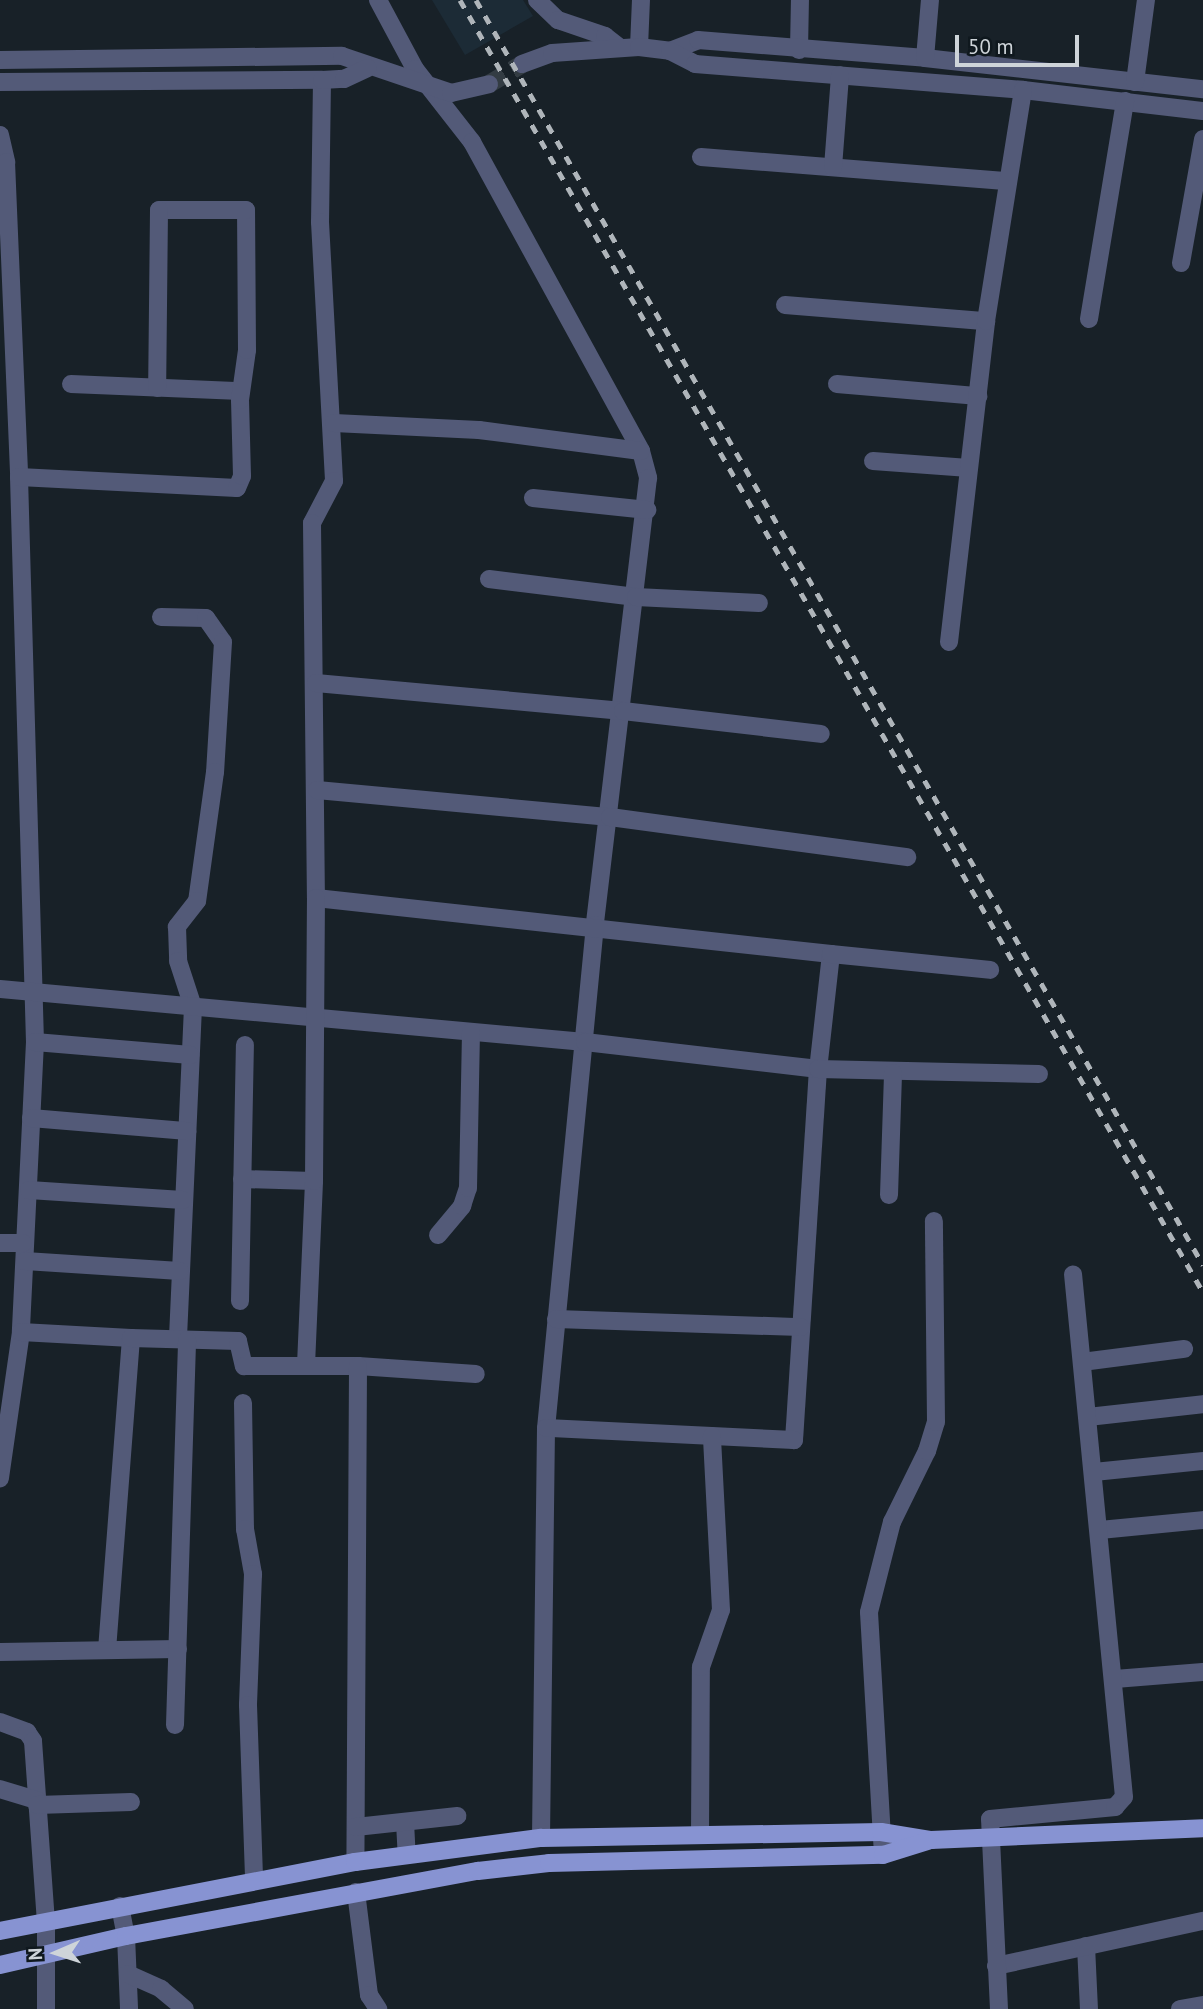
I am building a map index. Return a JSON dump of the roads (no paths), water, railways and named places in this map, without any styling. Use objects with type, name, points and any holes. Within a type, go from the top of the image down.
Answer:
[{"type":"main road","points":[[0,1931],[355,1862],[541,1838],[881,1832],[931,1840],[1142,1833],[1203,1828]]},
{"type":"main road","points":[[0,1965],[126,1936],[356,1892],[549,1863],[883,1855],[931,1840]]},
{"type":"street","points":[[378,0],[400,45],[472,142],[641,451],[648,478],[647,510],[595,925],[546,1427],[541,1838]]},
{"type":"street","points":[[537,0],[558,20],[605,36],[618,47]]},
{"type":"street","points":[[639,47],[641,0]]},
{"type":"street","points":[[799,50],[800,0]]},
{"type":"street","points":[[925,58],[930,0]]},
{"type":"street","points":[[1135,82],[1146,0]]},
{"type":"street","points":[[670,51],[698,40],[925,58],[1203,89]]},
{"type":"street","points":[[522,64],[552,53],[639,47],[670,51],[695,64],[1023,90],[1203,111]]},
{"type":"street","points":[[0,60],[342,56],[368,68],[431,89],[465,92],[489,84]]},
{"type":"street","points":[[0,82],[323,80],[344,79],[368,68]]},
{"type":"street","points":[[833,167],[840,75]]},
{"type":"street","points":[[306,1365],[314,1181],[313,1018],[317,790],[312,523],[334,481],[334,423],[320,222],[323,80]]},
{"type":"street","points":[[948,642],[986,321],[1023,90]]},
{"type":"street","points":[[1089,319],[1125,101]]},
{"type":"street","points":[[0,135],[6,162],[19,477],[35,1042],[20,1332],[0,1472]]},
{"type":"street","points":[[1181,263],[1203,139]]},
{"type":"street","points":[[701,157],[1008,181]]},
{"type":"street","points":[[19,477],[237,488],[242,477],[242,391],[247,350],[246,209],[159,210],[157,388]]},
{"type":"street","points":[[785,305],[986,321]]},
{"type":"street","points":[[71,384],[242,391]]},
{"type":"street","points":[[837,384],[978,396]]},
{"type":"street","points":[[334,423],[479,430],[641,451]]},
{"type":"street","points":[[873,461],[969,468]]},
{"type":"street","points":[[533,498],[647,510]]},
{"type":"street","points":[[489,579],[636,597],[759,603]]},
{"type":"street","points":[[161,617],[206,618],[223,639],[215,772],[197,901],[177,927],[178,961],[193,1007],[180,1271],[182,1340],[175,1725]]},
{"type":"street","points":[[316,683],[623,711],[821,734]]},
{"type":"street","points":[[317,790],[610,817],[907,857]]},
{"type":"street","points":[[316,898],[595,925],[831,954],[990,970]]},
{"type":"street","points":[[546,1427],[794,1440],[818,1069],[831,954]]},
{"type":"street","points":[[0,989],[585,1042],[818,1069],[893,1073],[1039,1074]]},
{"type":"street","points":[[438,1235],[462,1206],[468,1188],[471,1032]]},
{"type":"street","points":[[35,1042],[190,1055]]},
{"type":"street","points":[[240,1301],[244,1045]]},
{"type":"street","points":[[889,1195],[893,1073]]},
{"type":"street","points":[[31,1118],[187,1131]]},
{"type":"street","points":[[242,1179],[314,1181]]},
{"type":"street","points":[[29,1190],[183,1200]]},
{"type":"street","points":[[883,1855],[869,1612],[891,1522],[923,1461],[936,1422],[934,1221]]},
{"type":"street","points":[[0,1243],[24,1252],[180,1271]]},
{"type":"street","points":[[999,2009],[988,1822],[994,1817],[1115,1807],[1123,1802],[1115,1679],[1073,1274]]},
{"type":"street","points":[[556,1318],[801,1327]]},
{"type":"street","points":[[20,1332],[238,1341],[241,1365],[358,1366],[476,1374]]},
{"type":"street","points":[[107,1650],[131,1338]]},
{"type":"street","points":[[1082,1362],[1184,1349]]},
{"type":"street","points":[[355,1862],[358,1366]]},
{"type":"street","points":[[243,1402],[245,1529],[253,1574],[248,1705],[254,1880]]},
{"type":"street","points":[[1088,1417],[1203,1404]]},
{"type":"street","points":[[700,1835],[701,1667],[720,1610],[712,1436]]},
{"type":"street","points":[[1094,1472],[1203,1461]]},
{"type":"street","points":[[1100,1530],[1203,1520]]},
{"type":"street","points":[[0,1651],[177,1649]]},
{"type":"street","points":[[1115,1679],[1203,1672]]},
{"type":"street","points":[[0,1723],[31,1736],[46,1921],[43,1956],[46,2009]]},
{"type":"street","points":[[0,1789],[37,1803],[131,1802]]},
{"type":"street","points":[[356,1827],[457,1816]]},
{"type":"street","points":[[405,1822],[408,1855]]},
{"type":"street","points":[[356,1892],[369,1995],[378,2009]]},
{"type":"street","points":[[120,1906],[126,1936],[129,2009]]},
{"type":"street","points":[[996,1966],[1203,1921]]},
{"type":"street","points":[[1086,1946],[1089,2009]]},
{"type":"street","points":[[128,1974],[161,1989],[185,2009]]},
{"type":"street","points":[[1181,2009],[1203,2005]]},
{"type":"tunnel","points":[[489,84],[522,64]]},
{"type":"railway","points":[[460,0],[1203,1292]]},
{"type":"railway","points":[[476,0],[1203,1265]]}]
